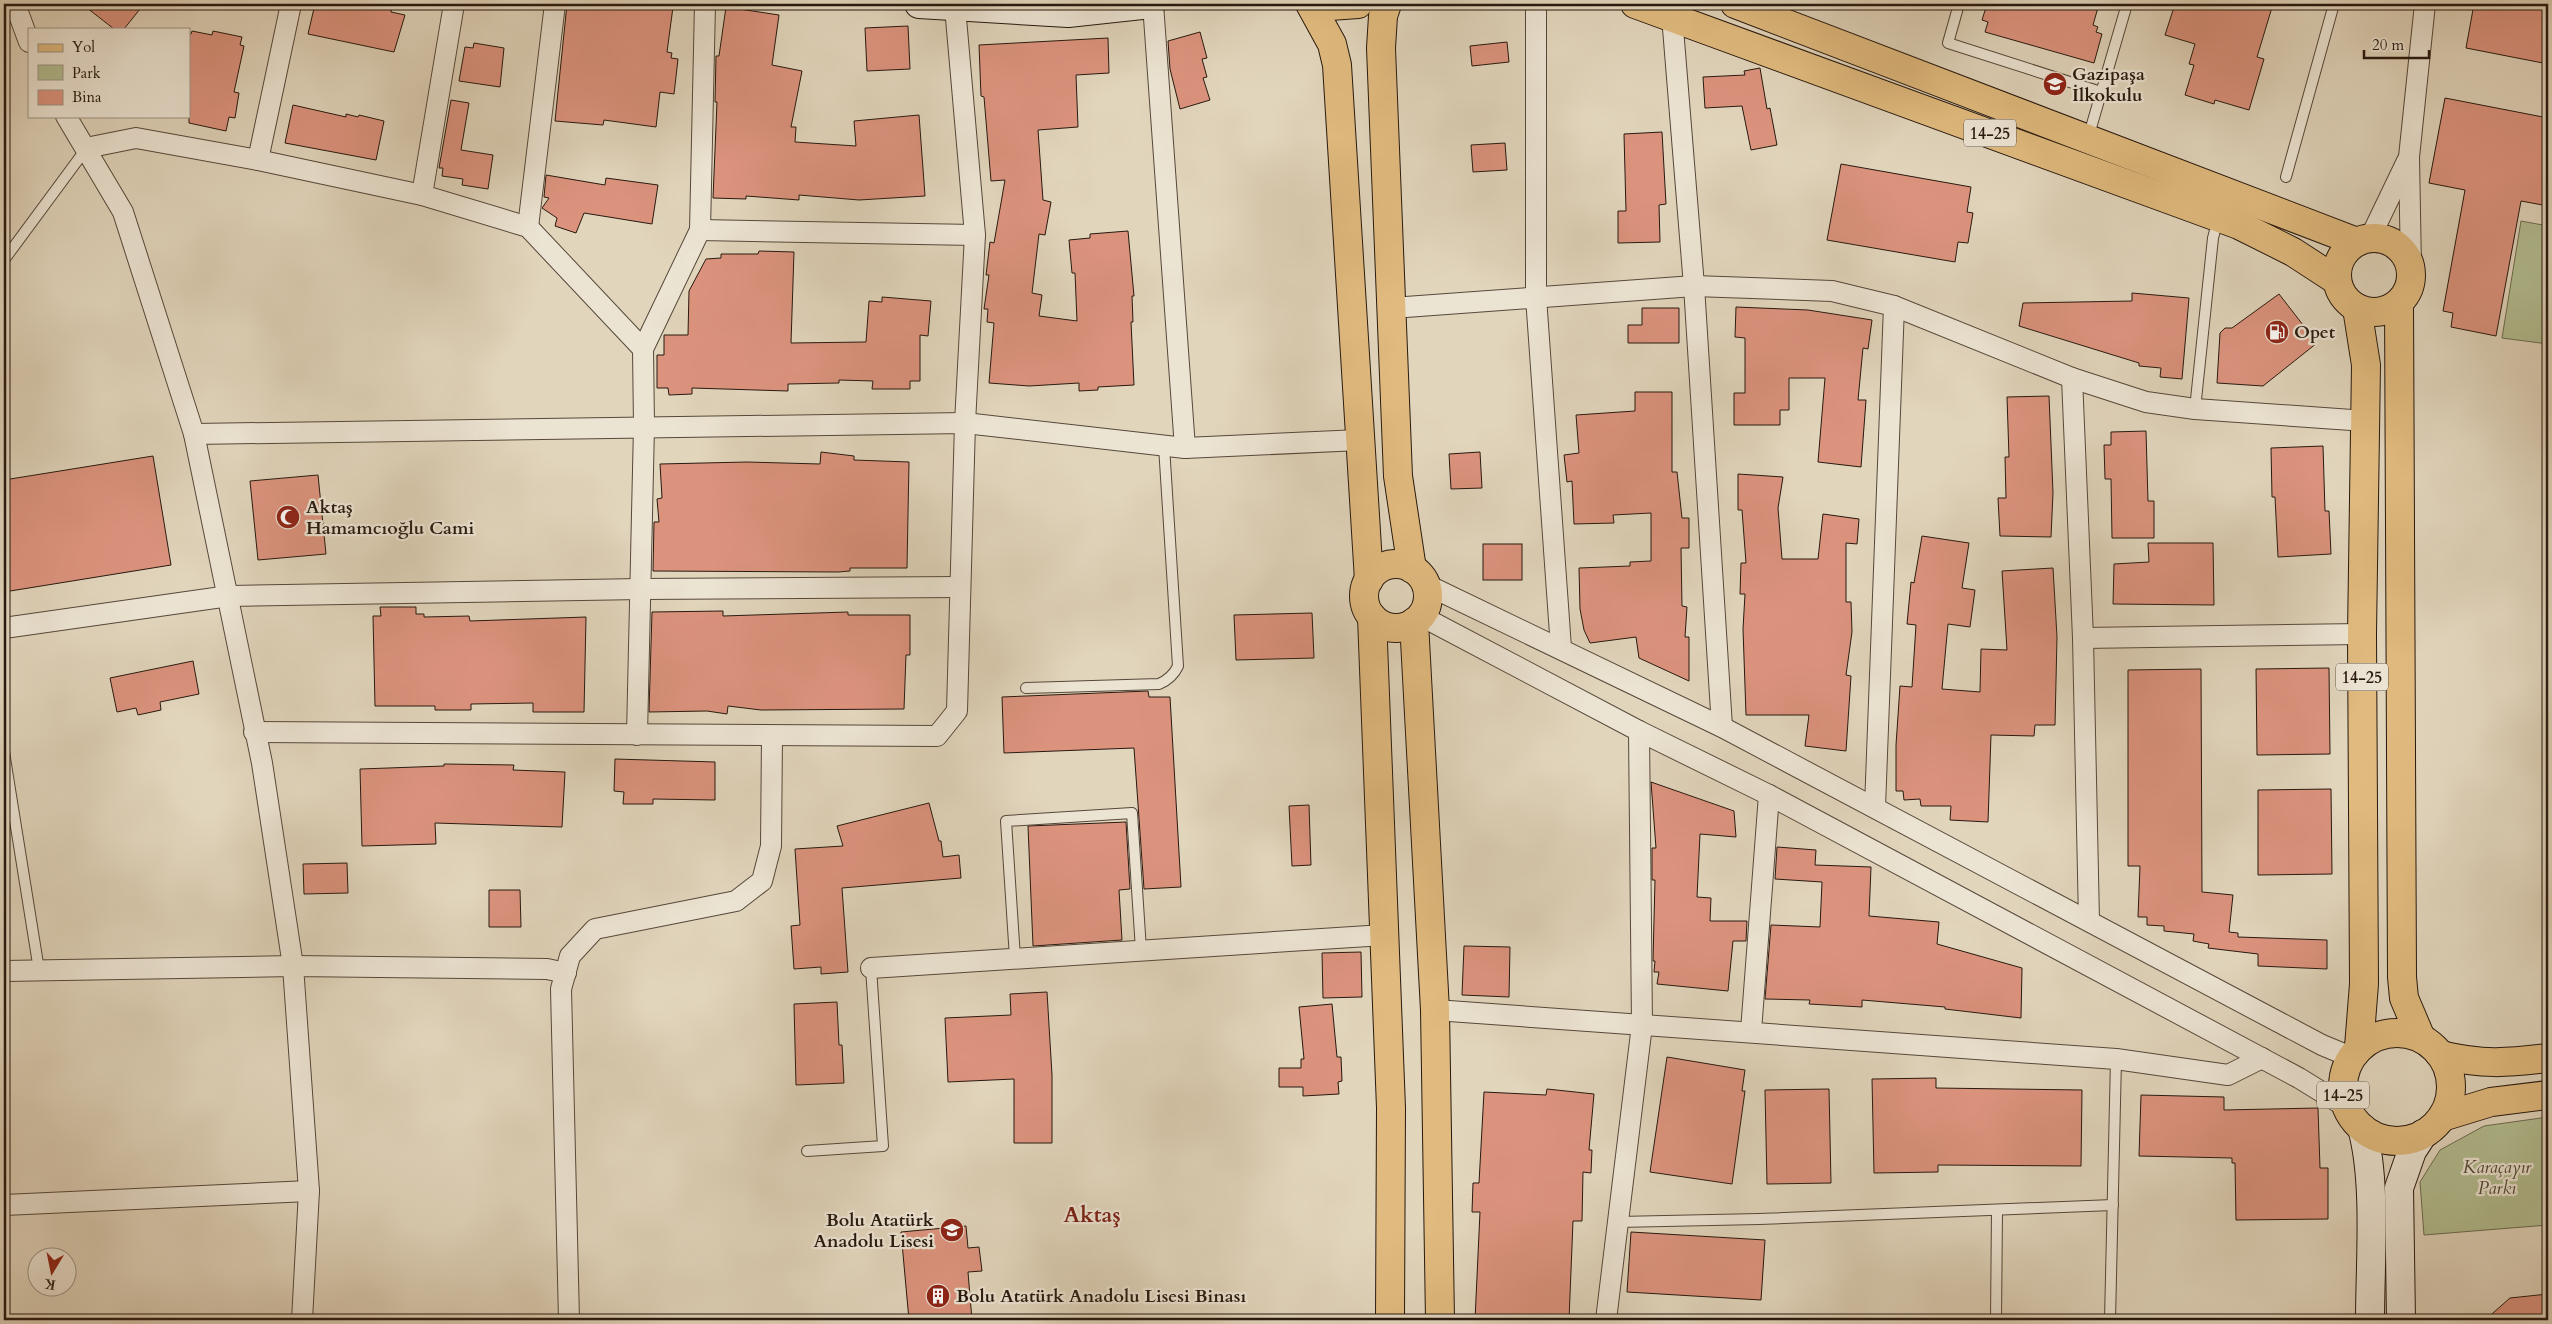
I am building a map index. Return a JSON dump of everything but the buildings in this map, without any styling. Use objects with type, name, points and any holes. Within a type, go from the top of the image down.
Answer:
[{"type":"main road","points":[[919,4],[1068,13],[1152,4]]},
{"type":"main road","points":[[1310,4],[1332,44],[1337,65],[1368,580],[1364,599],[1372,617],[1391,1108],[1390,1320]]},
{"type":"main road","points":[[1321,4],[1330,6],[1358,4]]},
{"type":"main road","points":[[1387,4],[1383,16],[1381,48],[1398,476],[1419,576],[1427,604],[1418,619],[1435,1010],[1440,1320]]},
{"type":"main road","name":"14-25","points":[[1635,4],[2238,225],[2293,252],[2336,280],[2342,295],[2356,308],[2366,365],[2362,634],[2364,984],[2355,1052],[2342,1082],[2354,1118],[2385,1140],[2411,1139],[2433,1125],[2491,1102],[2548,1095]]},
{"type":"main road","name":"14-25","points":[[1735,4],[2364,240],[2388,240],[2399,247],[2411,268]]},
{"type":"main road","points":[[2336,280],[2338,261],[2343,253],[2364,240]]},
{"type":"main road","points":[[2356,308],[2375,313],[2387,310],[2398,303],[2406,293],[2411,281],[2411,268]]},
{"type":"main road","name":"14-25","points":[[2398,303],[2402,977],[2404,998],[2451,1079],[2451,1092],[2433,1125]]},
{"type":"main road","points":[[1368,580],[1383,567],[1393,564],[1419,576]]},
{"type":"main road","points":[[1372,617],[1389,627],[1399,628],[1418,619]]},
{"type":"main road","points":[[2355,1052],[2382,1034],[2408,1034],[2472,1063],[2548,1058]]},
{"type":"main road","points":[[2354,1118],[2365,1141],[2370,1200],[2370,1320]]},
{"type":"main road","points":[[2401,1320],[2399,1188],[2412,1151],[2433,1125]]},
{"type":"street","points":[[16,4],[28,39]]},
{"type":"street","points":[[258,160],[291,4]]},
{"type":"street","points":[[422,195],[454,4]]},
{"type":"street","points":[[528,228],[555,4]]},
{"type":"street","points":[[637,735],[644,426],[643,349],[700,230],[704,4]]},
{"type":"street","points":[[1152,4],[1185,448]]},
{"type":"street","points":[[1536,4],[1536,297],[1561,648]]},
{"type":"street","points":[[2411,268],[2409,157],[2425,4]]},
{"type":"street","points":[[254,732],[937,736],[957,711],[965,423],[975,235],[955,7]]},
{"type":"street","points":[[1672,16],[1694,286],[1722,727]]},
{"type":"street","points":[[67,118],[123,212],[194,434],[229,596],[254,732],[262,763],[293,966],[309,1191],[302,1320]]},
{"type":"street","points":[[86,148],[136,138],[258,160],[422,195],[528,228],[643,349]]},
{"type":"street","points":[[2364,240],[2409,157]]},
{"type":"street","points":[[700,230],[975,235]]},
{"type":"street","points":[[1392,308],[1694,286],[1832,291],[1894,306],[2072,378],[2146,402],[2195,409],[2366,420]]},
{"type":"street","points":[[1876,807],[1894,306]]},
{"type":"street","points":[[2072,378],[2083,638],[2089,921]]},
{"type":"street","points":[[194,434],[644,426],[965,423],[1185,448],[1360,440]]},
{"type":"street","points":[[1419,576],[1722,727],[2322,1045],[2355,1052]]},
{"type":"street","points":[[4,628],[229,596],[641,589],[960,587]]},
{"type":"street","points":[[1418,619],[1770,795],[2262,1058],[2354,1118]]},
{"type":"street","points":[[2083,638],[2362,634]]},
{"type":"street","points":[[1606,1320],[1642,1025],[1640,731]]},
{"type":"street","points":[[569,1320],[561,989],[570,956],[595,929],[736,901],[762,881],[771,846],[772,736]]},
{"type":"street","points":[[1751,1031],[1770,795]]},
{"type":"street","points":[[871,968],[1384,935]]},
{"type":"street","points":[[4,971],[293,966],[547,969],[566,973]]},
{"type":"street","points":[[1435,1010],[1751,1031],[2116,1060],[2228,1075],[2262,1058]]},
{"type":"street","points":[[4,1205],[309,1191]]},
{"type":"lane","points":[[1959,4],[1948,43],[2101,92]]},
{"type":"lane","points":[[2088,138],[2127,4]]},
{"type":"lane","points":[[2286,177],[2334,4]]},
{"type":"lane","points":[[4,260],[86,148]]},
{"type":"lane","points":[[2195,409],[2213,238],[2219,218]]},
{"type":"lane","points":[[1026,688],[1159,684],[1166,681],[1178,666],[1164,446]]},
{"type":"lane","points":[[4,752],[39,970]]},
{"type":"lane","points":[[1015,958],[1006,821],[1132,813],[1141,950]]},
{"type":"lane","points":[[807,1151],[883,1146],[871,968]]},
{"type":"lane","points":[[2110,1320],[2116,1060]]},
{"type":"lane","points":[[1618,1222],[1759,1219],[2113,1205]]},
{"type":"lane","points":[[1996,1320],[1997,1210]]},
{"type":"green space","points":[[2521,221],[2548,226],[2548,344],[2502,338]]},
{"type":"green space","name":"Karaçayır Parkı","points":[[2548,1117],[2548,1225],[2424,1235],[2420,1182],[2440,1150],[2484,1126]]},
{"type":"place","name":"Gazipaşa İlkokulu","points":[[2055,84]]},
{"type":"place","name":"Opet","points":[[2277,332]]},
{"type":"place","name":"Aktaş Hamamcıoğlu Cami","points":[[288,517]]},
{"type":"place","name":"Bolu Atatürk Anadolu Lisesi","points":[[952,1230]]},
{"type":"place","name":"Bolu Atatürk Anadolu Lisesi Binası","points":[[938,1296]]},
{"type":"district","name":"Aktaş","points":[[1092,1214]]}]
